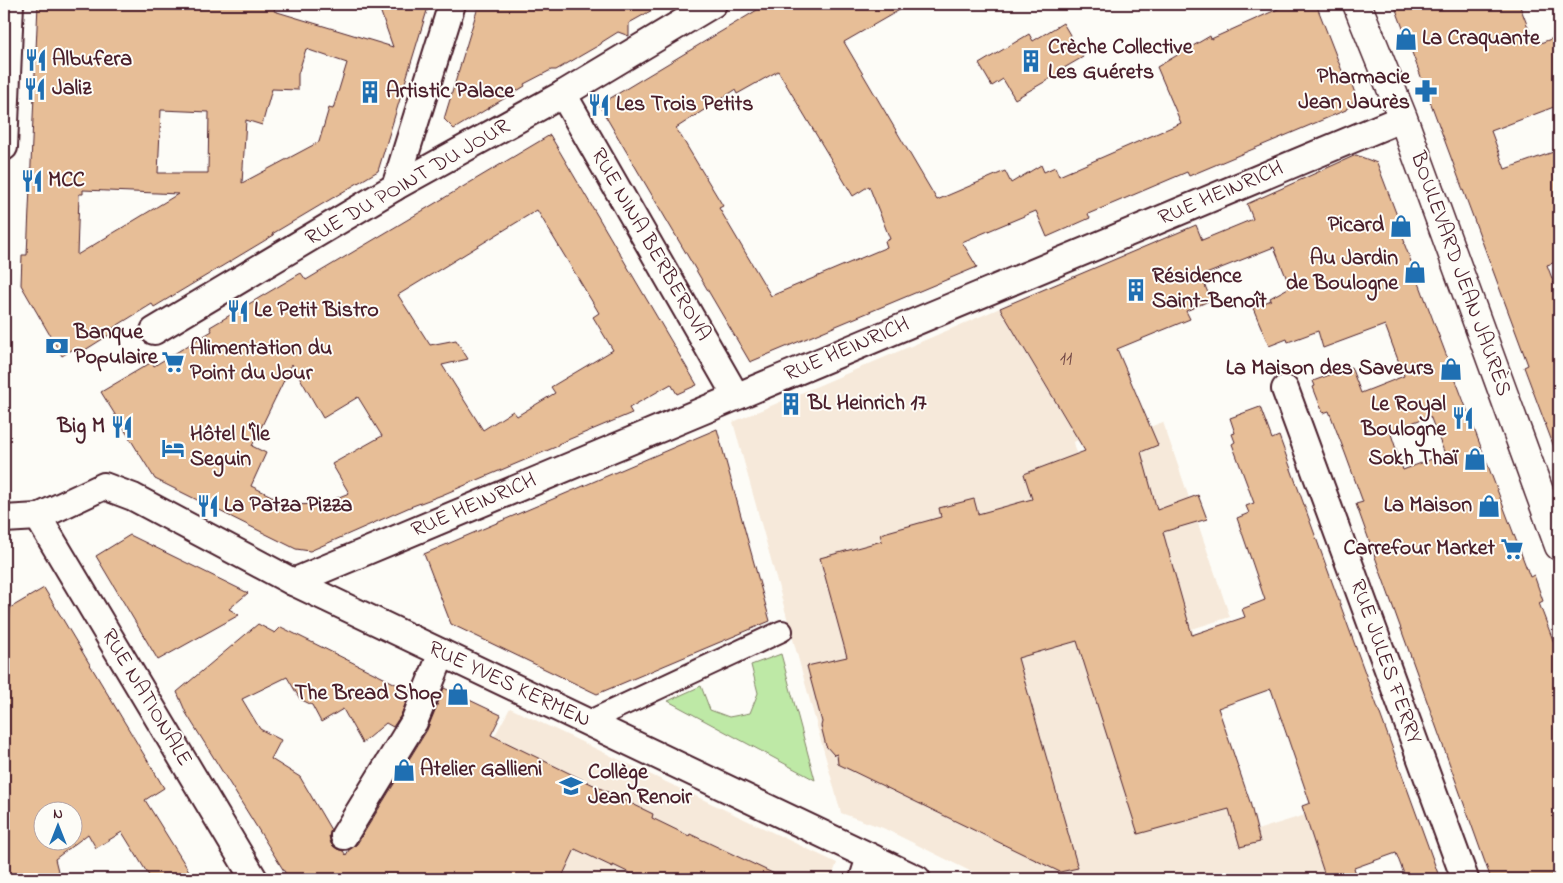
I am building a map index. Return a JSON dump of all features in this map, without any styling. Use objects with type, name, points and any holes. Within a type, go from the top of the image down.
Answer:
[{"type":"street","points":[[4,147],[10,4]]},
{"type":"street","points":[[396,187],[452,4]]},
{"type":"street","name":"RUE DU POINT DU JOUR","points":[[154,331],[396,187],[563,94],[713,4]]},
{"type":"street","name":"BOULEVARD JEAN JAURÈS","points":[[1357,4],[1403,118],[1559,546]]},
{"type":"street","name":"RUE NINA BERBEROVA","points":[[563,94],[736,396]]},
{"type":"street","name":"RUE HEINRICH","points":[[293,582],[1403,118]]},
{"type":"street","name":"RUE JULES FERRY","points":[[1285,389],[1464,879]]},
{"type":"street","name":"RUE YVES KERMEN","points":[[38,517],[104,486],[132,497],[293,582],[587,722],[867,868],[916,879]]},
{"type":"street","points":[[4,519],[38,517]]},
{"type":"street","name":"RUE NATIONALE","points":[[38,517],[254,879]]},
{"type":"street","points":[[587,722],[782,630]]},
{"type":"street","points":[[344,836],[414,722],[442,653]]},
{"type":"shaded area","points":[[1000,308],[1078,440],[1074,442],[1077,454],[1163,422],[1230,617],[1192,629],[1250,802],[1257,830],[1305,815],[1326,879],[986,879],[883,828],[841,813],[733,422]]},
{"type":"shaded area","name":"Collège Jean Renoir","points":[[510,708],[837,863],[831,879],[416,879]]},
{"type":"green space","points":[[781,654],[815,780],[668,701],[701,686],[710,710],[729,717],[750,713],[758,693],[751,665]]},
{"type":"building","points":[[38,4],[276,4],[274,11],[393,47],[378,4],[429,4],[378,171],[154,307],[152,304],[113,328],[109,335],[85,350],[75,348],[62,356],[21,285],[22,255],[27,255]],"holes":[[[306,49],[347,63],[333,109],[329,108],[319,142],[242,183],[246,120],[262,125],[272,89],[298,90],[298,74]],[[161,110],[209,112],[208,173],[158,173]],[[83,190],[178,194],[77,255],[79,194],[83,194]]]},
{"type":"building","points":[[479,4],[663,4],[629,23],[629,36],[618,32],[556,70],[551,70],[524,84],[525,86],[454,129],[444,119]]},
{"type":"building","points":[[767,4],[910,4],[844,42],[937,200],[1005,171],[1011,183],[1041,165],[1044,172],[1055,167],[1059,176],[1181,123],[1157,67],[1210,36],[1211,39],[1289,4],[1316,4],[1344,76],[1348,74],[1356,96],[1351,106],[1346,110],[1189,176],[1187,172],[1088,214],[1090,218],[1047,237],[1036,211],[962,242],[977,267],[750,362],[599,105]],"holes":[[[778,71],[853,196],[869,186],[890,239],[885,241],[887,247],[771,296],[719,208],[723,206],[676,128],[735,90],[737,94]]]},
{"type":"building","points":[[1394,4],[1519,4],[1535,45],[1559,36],[1559,105],[1491,131],[1505,169],[1559,150],[1559,261],[1547,265],[1559,297],[1559,455],[1557,455],[1524,367],[1528,365]]},
{"type":"building","name":"Crèche Collective Les Guérets","points":[[1063,23],[1083,57],[1064,68],[1065,70],[1015,99],[1003,79],[992,86],[979,64],[1029,34],[1033,41]]},
{"type":"building","points":[[550,135],[697,385],[677,394],[671,384],[629,408],[632,413],[558,444],[558,446],[410,507],[310,551],[296,549],[155,479],[101,392],[152,362],[154,366],[212,331],[210,327],[301,273],[306,280]],"holes":[[[537,210],[599,313],[593,317],[613,350],[551,387],[555,393],[517,416],[513,411],[483,430],[442,365],[468,359],[456,340],[430,345],[398,295]],[[292,364],[323,418],[358,397],[382,436],[332,464],[349,493],[322,504],[290,505],[251,486],[266,453],[252,446]]]},
{"type":"building","points":[[1356,155],[1377,163],[1404,234],[1402,235],[1404,243],[1530,577],[1534,575],[1543,601],[1539,603],[1559,656],[1559,879],[1491,879],[1356,504],[1363,502],[1329,411],[1323,413],[1313,387],[1315,386],[1313,381],[1351,367],[1361,393],[1404,376],[1385,325],[1323,348],[1318,331],[1288,342],[1287,339],[1269,346],[1253,308],[1271,300],[1270,298],[1290,287],[1274,247],[1201,276],[1211,300],[1186,311],[1190,319],[1117,349],[1158,445],[1141,452],[1157,510],[1198,495],[1207,519],[1163,532],[1192,635],[1245,617],[1242,609],[1265,600],[1237,518],[1249,513],[1246,506],[1254,503],[1232,444],[1235,442],[1232,434],[1235,433],[1230,418],[1260,407],[1272,439],[1279,436],[1440,879],[1406,879],[1396,853],[1354,868],[1358,879],[1326,879],[1302,806],[1310,803],[1271,689],[1218,708],[1250,802],[1260,842],[1240,847],[1229,809],[1138,834],[1077,641],[1018,658],[1078,868],[1060,872],[838,764],[837,754],[834,755],[826,746],[821,726],[822,722],[807,666],[847,657],[820,558],[882,541],[880,534],[941,517],[939,508],[974,499],[978,514],[1032,499],[1024,474],[1085,451],[1000,308],[1196,225],[1202,240],[1253,219],[1247,204]],"holes":[[[1430,416],[1445,454],[1403,470],[1390,431]]]},
{"type":"building","points":[[717,429],[770,621],[597,694],[451,624],[424,554]]},
{"type":"building","points":[[130,535],[248,593],[229,609],[239,615],[158,660],[96,556]]},
{"type":"building","points":[[44,588],[164,788],[145,800],[194,879],[151,879],[122,832],[96,848],[88,834],[82,839],[82,800],[32,800],[32,850],[67,850],[55,859],[60,879],[4,879],[4,666],[7,666],[10,608]]},
{"type":"building","points":[[258,624],[275,633],[281,627],[404,688],[409,694],[401,715],[393,727],[386,723],[362,743],[343,709],[321,722],[312,705],[300,699],[287,677],[242,699],[260,729],[281,740],[271,759],[300,777],[331,830],[329,836],[331,844],[346,855],[357,844],[427,730],[444,688],[501,715],[491,735],[653,814],[652,818],[785,879],[642,879],[575,849],[561,879],[289,879],[186,713],[177,692]]},
{"type":"place","name":"La Craquante","points":[[1406,39]]},
{"type":"place","name":"Albufera","points":[[36,60]]},
{"type":"place","name":"Crèche Collective Les Guérets","points":[[1031,61]]},
{"type":"place","name":"Jaliz","points":[[35,89]]},
{"type":"place","name":"Pharmacie Jean Jaurès","points":[[1426,91]]},
{"type":"place","name":"Artistic Palace","points":[[370,92]]},
{"type":"place","name":"Les Trois Petits","points":[[599,105]]},
{"type":"place","name":"MCC","points":[[32,181]]},
{"type":"place","name":"Picard","points":[[1401,226]]},
{"type":"place","name":"Au Jardin de Boulogne","points":[[1415,272]]},
{"type":"place","name":"Résidence Saint-Benoît","points":[[1136,290]]},
{"type":"place","name":"Le Petit Bistro","points":[[238,311]]},
{"type":"place","name":"Banque Populaire","points":[[57,346]]},
{"type":"place","name":"Alimentation du Point du Jour","points":[[173,362]]},
{"type":"place","name":"La Maison des Saveurs","points":[[1451,369]]},
{"type":"place","name":"BL Heinrich 17","points":[[791,404]]},
{"type":"place","name":"Le Royal Boulogne","points":[[1463,418]]},
{"type":"place","name":"Big M","points":[[122,427]]},
{"type":"place","name":"Hôtel L'Île Seguin","points":[[173,448]]},
{"type":"place","name":"Sokh Thaï","points":[[1475,459]]},
{"type":"place","name":"La Patza Pizza","points":[[208,506]]},
{"type":"place","name":"La Maison","points":[[1489,506]]},
{"type":"place","name":"Carrefour Market","points":[[1512,549]]},
{"type":"place","name":"The Bread Shop","points":[[458,694]]},
{"type":"place","name":"Atelier Gallieni","points":[[404,770]]},
{"type":"place","name":"Collège Jean Renoir","points":[[571,786]]}]
